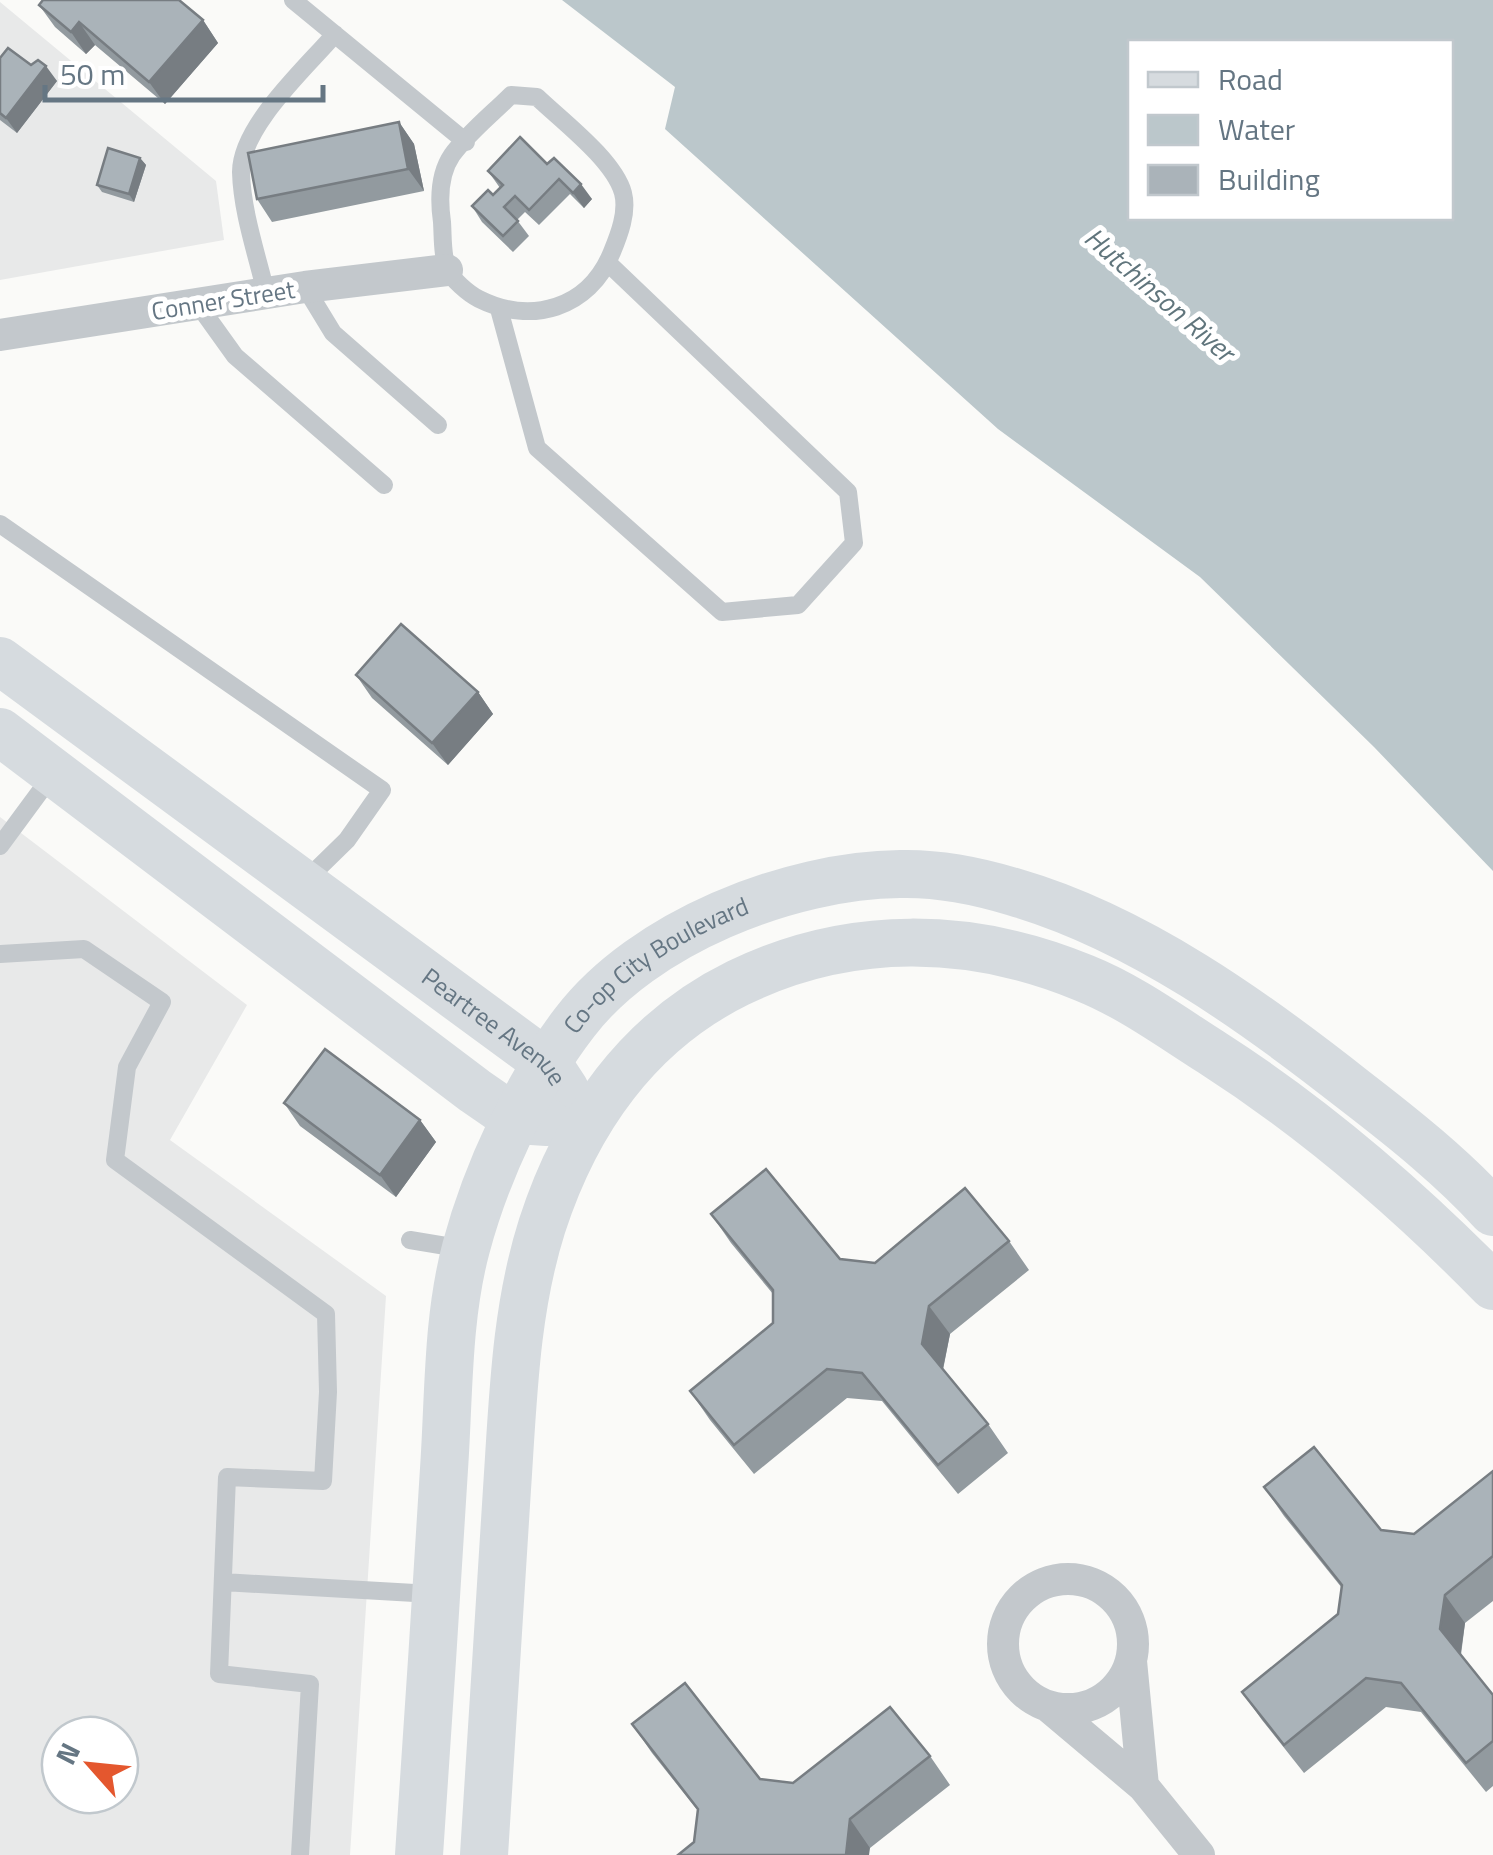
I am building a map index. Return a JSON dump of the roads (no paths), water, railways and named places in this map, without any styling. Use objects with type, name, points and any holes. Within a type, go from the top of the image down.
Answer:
[{"type":"main road","name":"Peartree Avenue","points":[[0,662],[548,1064],[587,1124]]},
{"type":"main road","points":[[0,732],[339,991],[517,1120]]},
{"type":"main road","name":"Co-op City Boulevard","points":[[419,1855],[452,1340],[465,1250],[492,1170],[548,1064],[576,1020],[629,968],[710,921],[759,900],[830,882],[900,874],[968,880],[1017,892],[1144,948],[1221,993],[1290,1040],[1390,1118],[1493,1212]]},
{"type":"main road","name":"Co-op City Boulevard","points":[[484,1855],[520,1324],[527,1279],[550,1203],[587,1124],[617,1078],[664,1029],[710,997],[772,967],[835,948],[924,941],[1019,955],[1087,979],[1145,1010],[1258,1082],[1319,1128],[1414,1209],[1493,1286]]},
{"type":"main road","name":"Peartree Avenue","points":[[517,1120],[587,1124]]},
{"type":"main road","points":[[436,1594],[500,1592]]},
{"type":"street","name":"Conner Street","points":[[0,335],[306,287],[447,270]]},
{"type":"street","points":[[1143,1786],[1131,1661],[1132,1629],[1123,1608],[1108,1592],[1088,1582],[1066,1579],[1044,1584],[1025,1595],[1012,1613],[1004,1634],[1008,1670],[1032,1698],[1048,1706],[1143,1786],[1198,1855]]},
{"type":"street","points":[[1048,1706],[1084,1707],[1102,1699],[1125,1676],[1131,1661]]},
{"type":"lane","points":[[293,0],[466,142]]},
{"type":"lane","points":[[266,293],[241,170],[254,128],[335,34]]},
{"type":"lane","points":[[511,95],[537,96],[612,170],[624,195],[622,229],[608,262],[587,287],[556,309],[528,314],[499,308],[470,295],[447,270],[440,207],[443,176],[452,156],[511,95]]},
{"type":"lane","points":[[499,308],[536,448],[722,612],[798,605],[854,543],[848,492],[608,262]]},
{"type":"lane","points":[[306,287],[333,333],[438,425]]},
{"type":"lane","points":[[198,304],[236,356],[384,484]]},
{"type":"lane","points":[[0,524],[382,790],[348,840],[302,883]]},
{"type":"lane","points":[[0,846],[54,772]]},
{"type":"lane","points":[[0,954],[84,948],[162,1002],[127,1067],[115,1160],[326,1314],[328,1392],[322,1481],[227,1477],[219,1674],[310,1684],[300,1855]]},
{"type":"lane","points":[[410,1240],[465,1250]]},
{"type":"lane","points":[[223,1582],[436,1594]]},
{"type":"water","name":"Hutchinson River","points":[[562,0],[1493,0],[1493,871],[1374,747],[1200,577],[998,429],[665,129],[675,87]]}]
